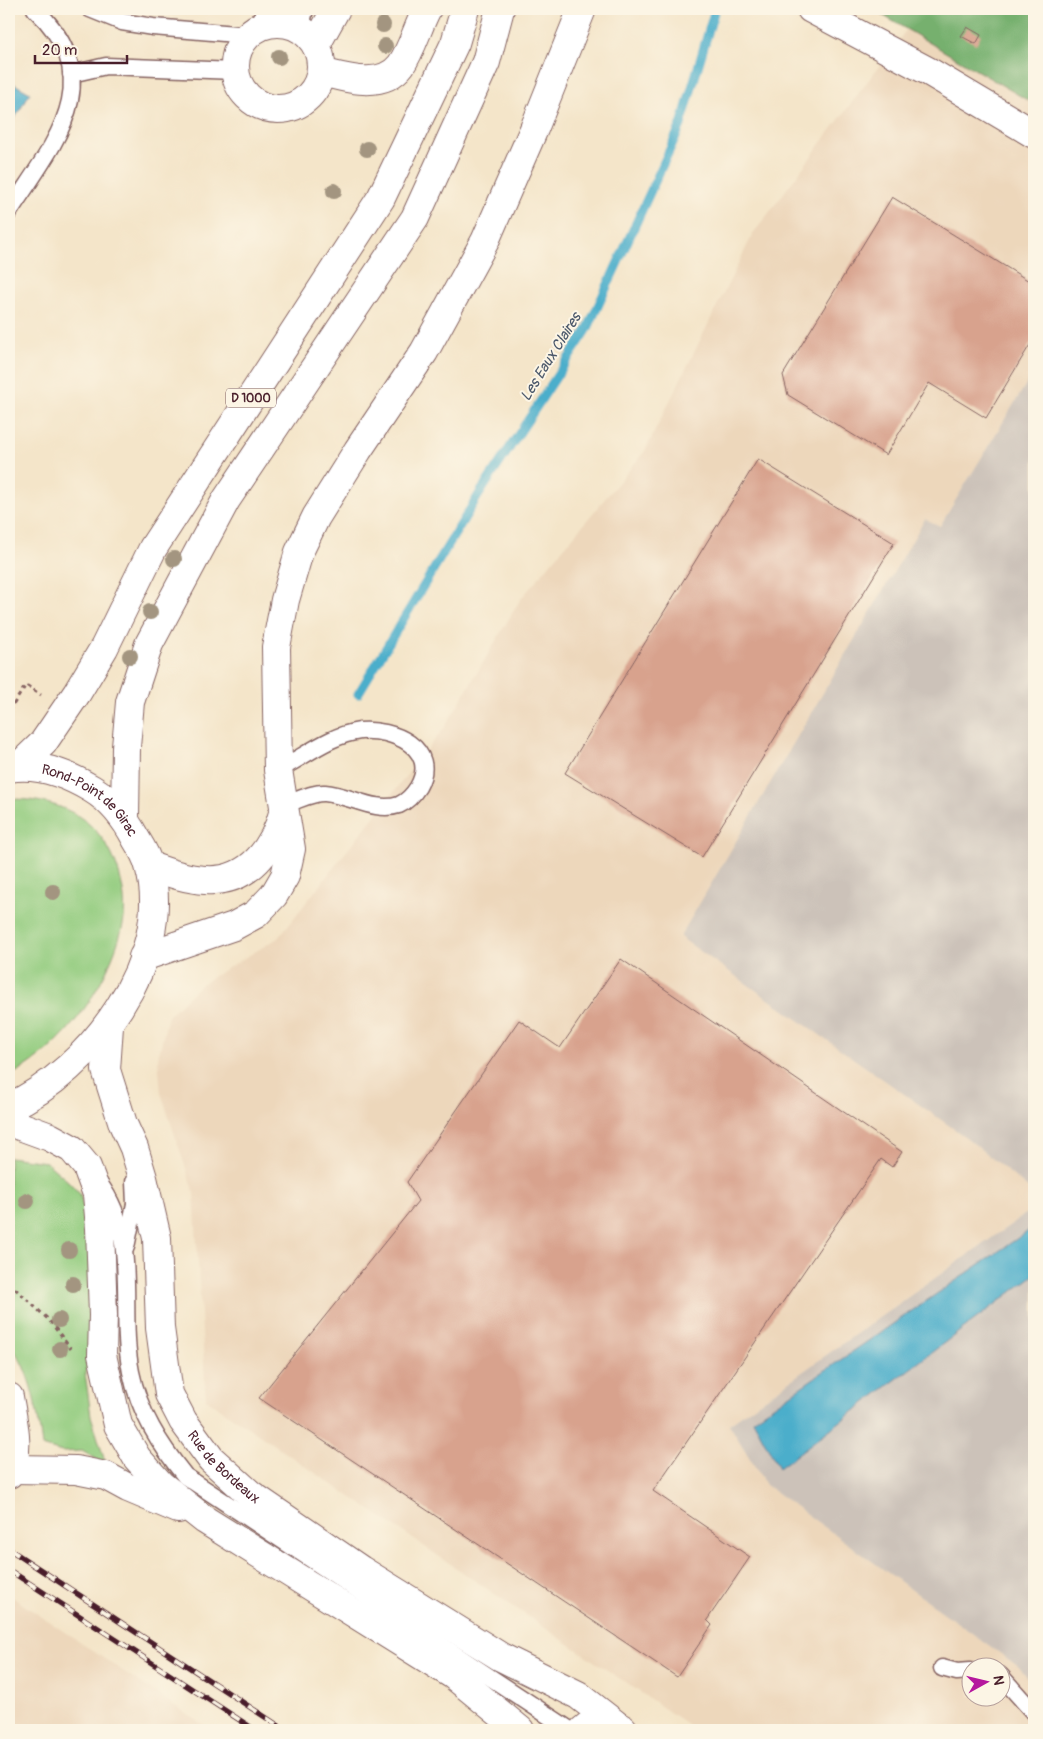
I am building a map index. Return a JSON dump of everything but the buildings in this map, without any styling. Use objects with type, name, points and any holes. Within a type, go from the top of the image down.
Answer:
[{"type":"main road","points":[[307,28],[321,58],[321,72],[315,88],[305,100],[296,106],[274,109],[256,103],[248,97],[242,90],[235,72],[240,46],[257,24],[287,24],[307,28],[336,9]]},
{"type":"main road","points":[[321,72],[363,81],[386,77],[400,65],[427,9]]},
{"type":"main road","name":"D 1000","points":[[14,767],[43,743],[77,694],[104,648],[152,548],[381,198],[456,43],[465,9]]},
{"type":"main road","name":"D 1000","points":[[125,818],[126,747],[130,702],[149,644],[226,500],[415,218],[486,62],[500,9]]},
{"type":"main road","points":[[143,958],[234,926],[256,914],[274,895],[284,876],[291,850],[278,770],[276,647],[284,600],[299,552],[316,517],[358,450],[424,352],[485,240],[534,129],[582,9]]},
{"type":"main road","points":[[811,9],[928,71],[1034,134]]},
{"type":"main road","name":"Rond-Point de Girac","points":[[9,1107],[55,1080],[85,1053],[109,1026],[129,990],[143,958],[150,933],[154,903],[150,866],[125,818],[102,795],[76,779],[51,770],[14,767]]},
{"type":"main road","points":[[150,866],[178,875],[205,880],[230,879],[252,865],[268,850],[279,830],[285,804]]},
{"type":"main road","name":"Rue de Bordeaux","points":[[109,1026],[106,1070],[123,1124],[134,1148],[157,1238],[160,1328],[169,1394],[184,1421],[211,1459],[250,1494],[361,1570],[501,1656],[578,1696],[619,1727]]},
{"type":"main road","points":[[9,1122],[50,1137],[72,1149],[87,1167],[97,1194],[100,1228],[103,1315],[102,1355],[118,1425],[137,1458],[161,1485],[205,1520],[453,1675],[520,1730]]},
{"type":"main road","points":[[9,1397],[15,1439],[10,1472],[76,1470],[106,1476],[128,1488],[205,1520]]},
{"type":"main road","points":[[583,1730],[594,1723],[604,1721],[619,1727]]},
{"type":"lane","points":[[9,212],[60,134],[71,105],[71,74],[66,52],[57,33],[35,9]]},
{"type":"lane","points":[[90,9],[122,22],[145,26],[257,24]]},
{"type":"lane","points":[[71,74],[106,66],[235,72]]},
{"type":"lane","points":[[278,770],[338,735],[362,731],[387,733],[405,740],[417,749],[422,761],[423,777],[412,797],[400,804],[380,808],[344,796],[323,793],[285,804]]},
{"type":"lane","points":[[125,1249],[135,1204],[134,1148]]},
{"type":"lane","points":[[87,1167],[112,1201],[125,1249],[131,1372],[143,1410],[160,1445],[185,1476],[570,1730]]},
{"type":"lane","points":[[942,1668],[960,1672]]},
{"type":"lane","points":[[1010,1686],[1034,1713]]},
{"type":"shaded area","points":[[907,29],[1034,104],[1034,371],[940,526],[925,520],[967,1138],[1034,1193],[1034,1208],[729,1424],[766,1485],[1004,1656],[960,1656],[960,1706],[1010,1706],[1010,1661],[1019,1667],[1034,1685],[1034,1730],[696,1730],[206,1399],[194,1193],[161,1093],[158,1058],[168,1016],[201,984],[278,938],[445,727],[520,600],[645,451],[753,234]]},
{"type":"shaded area","points":[[1034,371],[1034,1193],[967,1138],[680,937],[925,519],[940,526]]},
{"type":"shaded area","points":[[1034,1208],[1034,1685],[1019,1667],[1010,1661],[1010,1656],[1004,1656],[766,1485],[729,1424]]},
{"type":"shaded area","points":[[9,1595],[211,1730],[9,1730]]},
{"type":"green space","points":[[872,9],[1034,9],[1034,104]]},
{"type":"green space","points":[[9,799],[47,803],[63,808],[91,826],[112,854],[121,880],[125,908],[124,922],[115,951],[94,994],[65,1033],[48,1050],[9,1076]]},
{"type":"green space","points":[[9,1157],[46,1162],[80,1194],[91,1237],[98,1334],[85,1373],[91,1416],[106,1465],[82,1451],[62,1452],[42,1446],[36,1406],[28,1378],[17,1354],[9,1344]]},
{"type":"water","points":[[9,81],[30,93],[9,128]]},
{"type":"water","points":[[1034,1227],[1034,1275],[779,1468],[753,1420]]},
{"type":"waterway","name":"Les Eaux Claires","points":[[358,694],[478,496],[587,330],[681,125],[715,9]]},
{"type":"railway","points":[[9,1549],[285,1730]]},
{"type":"railway","points":[[9,1570],[255,1730]]}]
